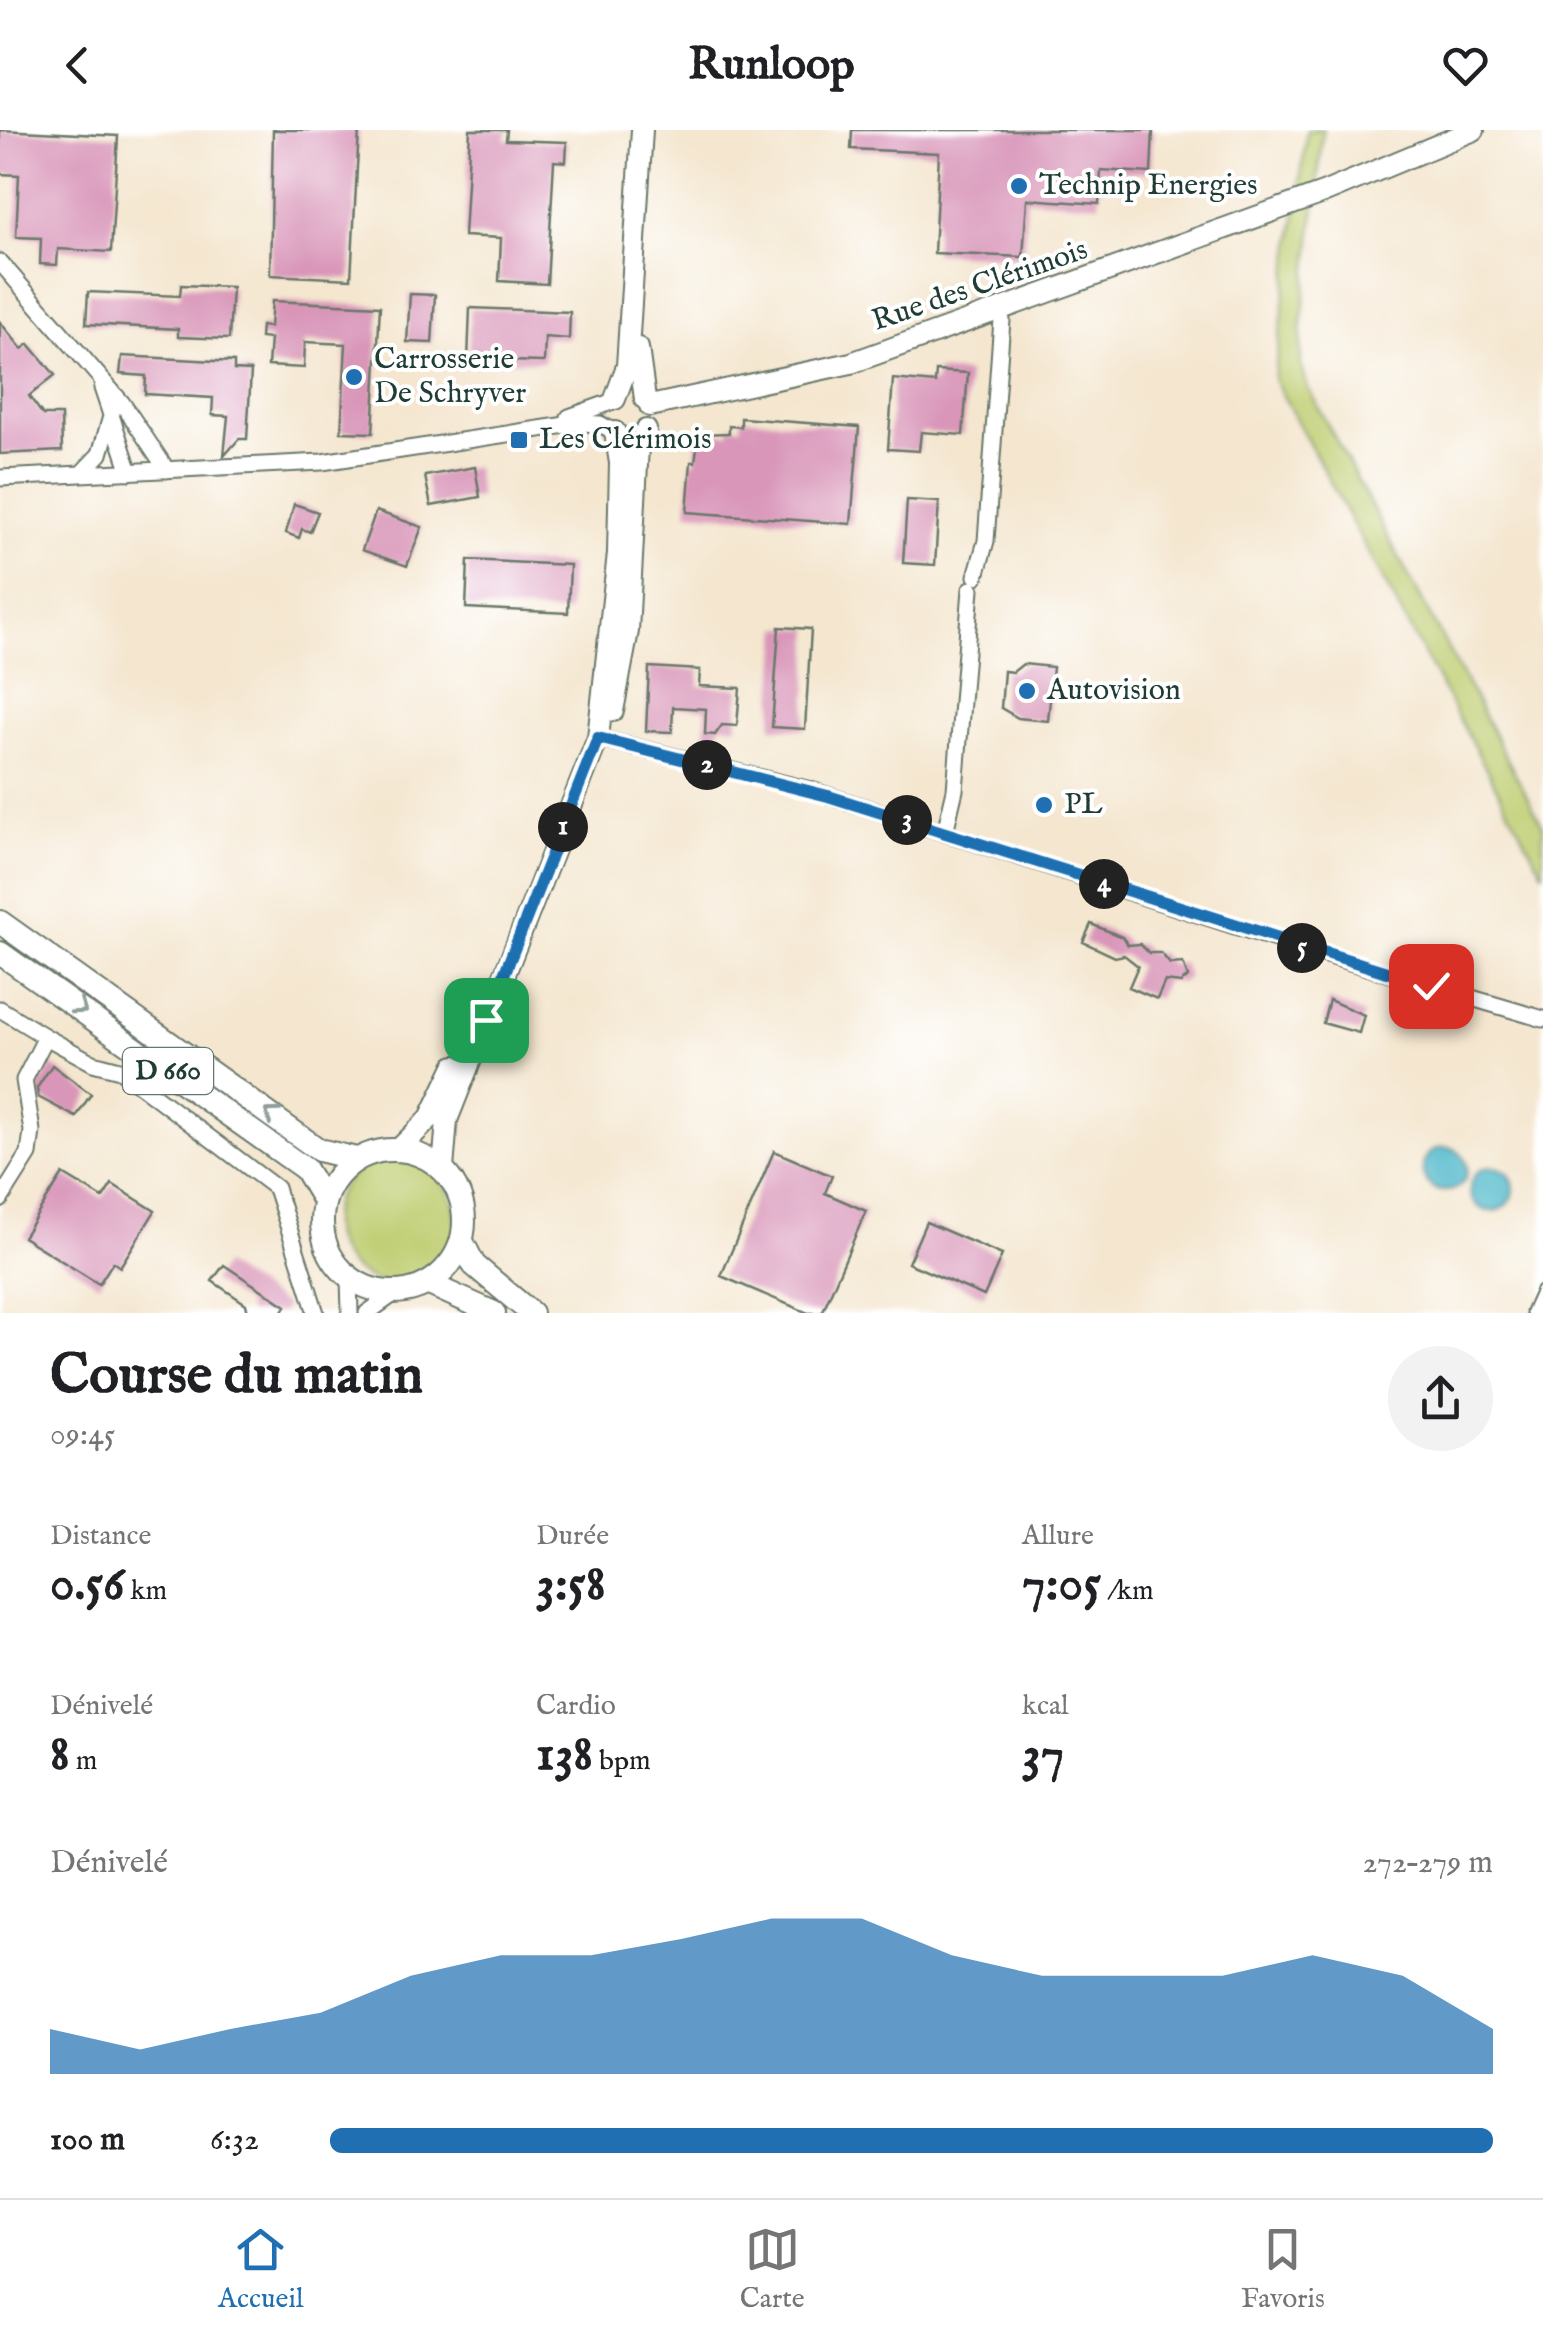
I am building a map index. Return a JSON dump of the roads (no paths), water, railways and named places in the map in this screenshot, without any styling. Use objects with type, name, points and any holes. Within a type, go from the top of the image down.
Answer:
[{"type":"main road","name":"D 660","points":[[0,922],[319,1150],[356,1159]]},
{"type":"main road","name":"D 660","points":[[0,953],[305,1169],[324,1201]]},
{"type":"main road","points":[[399,1149],[423,1156],[444,1170],[458,1190],[465,1216],[462,1241],[450,1266],[429,1284],[395,1294],[370,1290],[348,1278],[330,1256],[321,1230],[324,1201],[336,1177],[356,1159],[399,1149]]},
{"type":"main road","points":[[462,1241],[483,1275],[531,1313]]},
{"type":"main road","points":[[429,1284],[494,1313]]},
{"type":"street","points":[[444,1170],[447,1120],[598,738],[618,553],[620,463],[615,432],[608,420],[627,366],[642,130]]},
{"type":"street","name":"Rue des Clérimois","points":[[648,403],[851,363],[1322,193],[1474,130]]},
{"type":"street","points":[[598,738],[611,722],[628,631],[638,446],[652,419],[638,366],[635,251]]},
{"type":"street","points":[[0,262],[140,427],[166,470]]},
{"type":"street","points":[[945,832],[955,790],[974,583],[986,541],[1002,320],[998,312]]},
{"type":"street","points":[[99,379],[130,472]]},
{"type":"street","points":[[448,444],[598,410],[627,393],[648,403]]},
{"type":"street","points":[[81,474],[100,454],[112,413]]},
{"type":"street","points":[[0,478],[322,462],[579,423],[600,424],[628,438],[646,430]]},
{"type":"street","points":[[598,738],[811,790],[1320,953],[1543,1018]]},
{"type":"street","points":[[399,1149],[430,1118],[524,919]]},
{"type":"street","points":[[0,1009],[93,1063],[120,1070],[276,1188],[316,1313]]},
{"type":"street","points":[[0,1200],[29,1154],[32,1132],[24,1080],[46,1037]]},
{"type":"street","points":[[348,1278],[350,1313]]},
{"type":"street","points":[[1534,1313],[1543,1293]]},
{"type":"street","points":[[368,1313],[395,1294]]},
{"type":"water","points":[[1445,1147],[1460,1154],[1467,1169],[1460,1184],[1445,1191],[1430,1184],[1423,1169],[1430,1154]]},
{"type":"water","points":[[1492,1167],[1507,1174],[1514,1189],[1507,1204],[1492,1211],[1477,1204],[1470,1189],[1477,1174]]},
{"type":"place","name":"Technip Energies","points":[[1019,186]]},
{"type":"place","name":"Carrosserie De Schryver","points":[[354,377]]},
{"type":"place","name":"Les Clérimois","points":[[519,440]]},
{"type":"place","name":"Autovision","points":[[1027,691]]},
{"type":"place","name":"PL","points":[[1044,805]]}]
